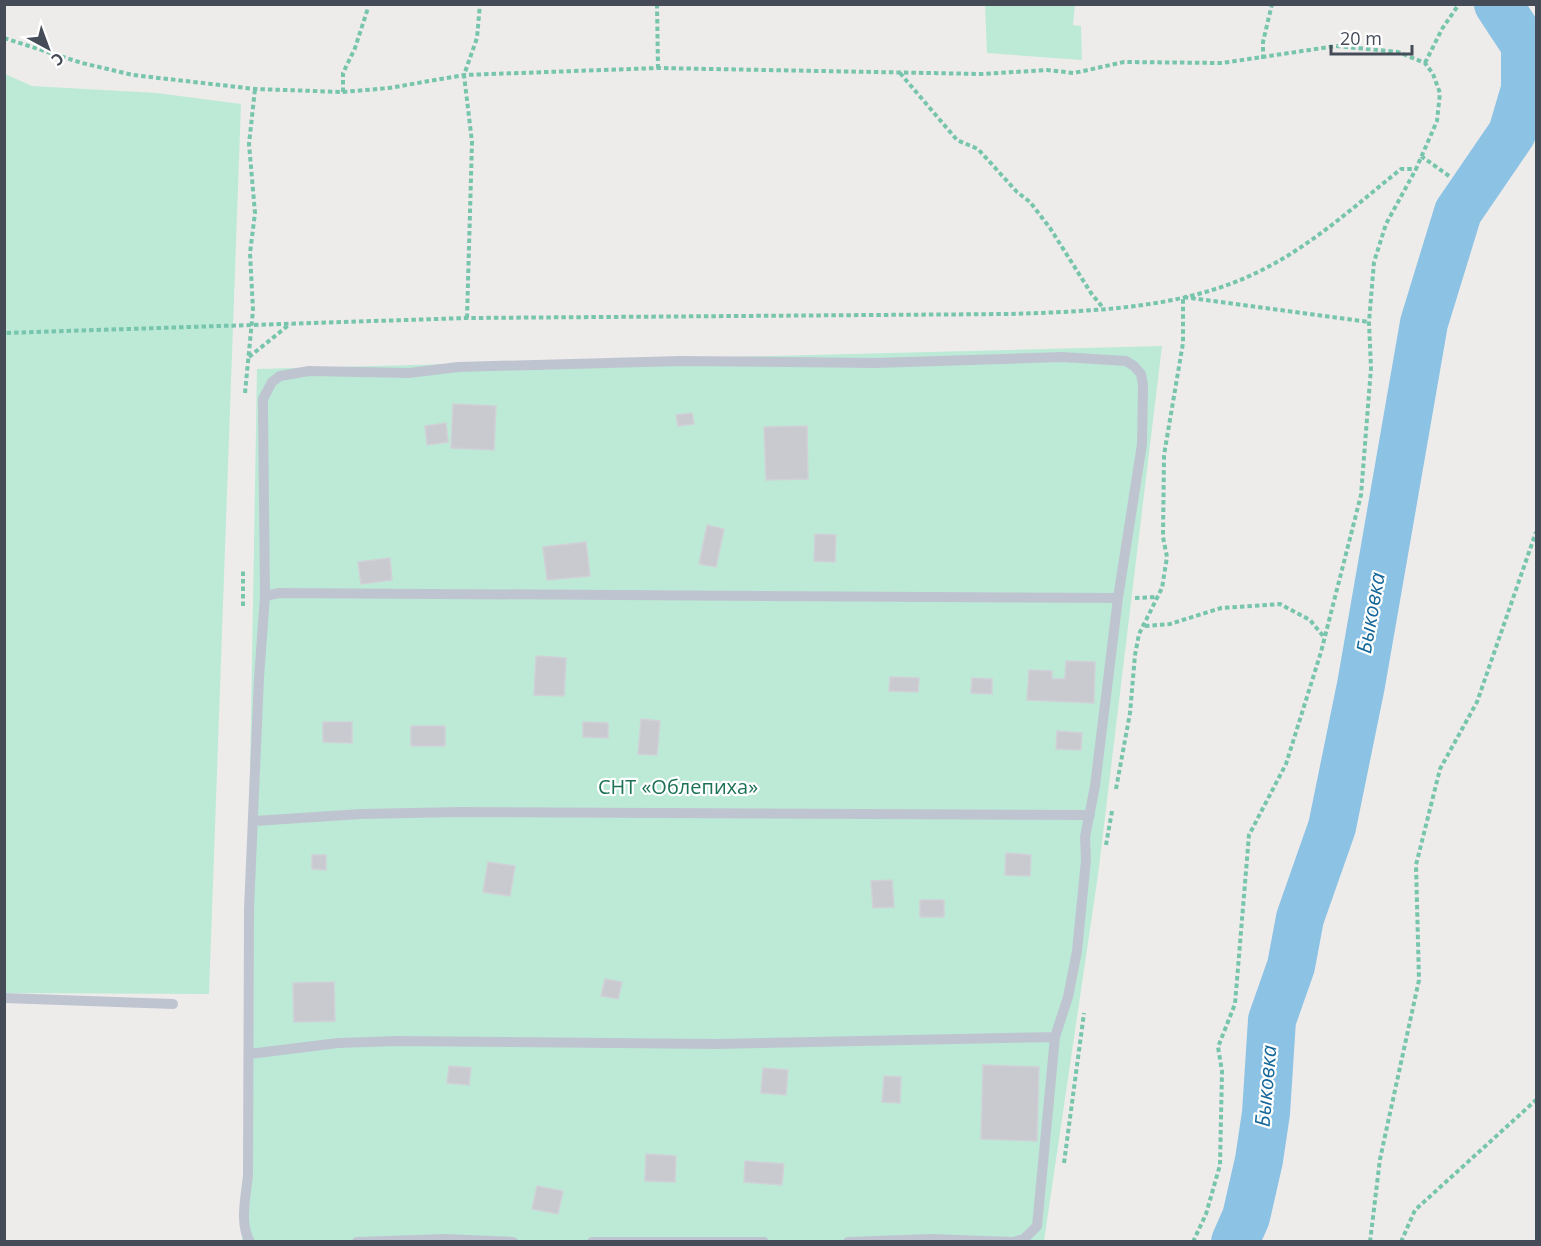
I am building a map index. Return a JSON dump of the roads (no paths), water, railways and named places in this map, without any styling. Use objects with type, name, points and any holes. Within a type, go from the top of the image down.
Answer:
[{"type":"lane","points":[[250,1242],[244,1232],[248,1175],[249,909],[259,678],[265,596],[263,399],[267,388],[280,376],[309,371],[409,373],[458,367],[681,360],[875,363],[1062,357],[1126,361],[1141,374],[1143,385],[1142,444],[1085,837],[1086,860],[1077,951],[1068,997],[1055,1038],[1037,1226],[1024,1239],[1012,1242],[931,1239],[848,1242]]},
{"type":"lane","points":[[265,596],[279,593],[1118,598]]},
{"type":"lane","points":[[254,821],[361,814],[460,812],[1090,815]]},
{"type":"lane","points":[[4,998],[174,1004]]},
{"type":"lane","points":[[249,1054],[338,1043],[396,1041],[716,1044],[1055,1038]]},
{"type":"lane","points":[[357,1242],[445,1239],[513,1242]]},
{"type":"lane","points":[[592,1242],[678,1239],[764,1242]]},
{"type":"waterway","name":"Быковка","points":[[1235,1242],[1246,1217],[1259,1160],[1266,1113],[1272,1020],[1291,966],[1300,918],[1332,827],[1361,685],[1424,323],[1458,212],[1512,133],[1525,89],[1525,45],[1498,4]]},
{"type":"park label","name":"СНТ «Облепиха»","points":[[678,787]]}]
